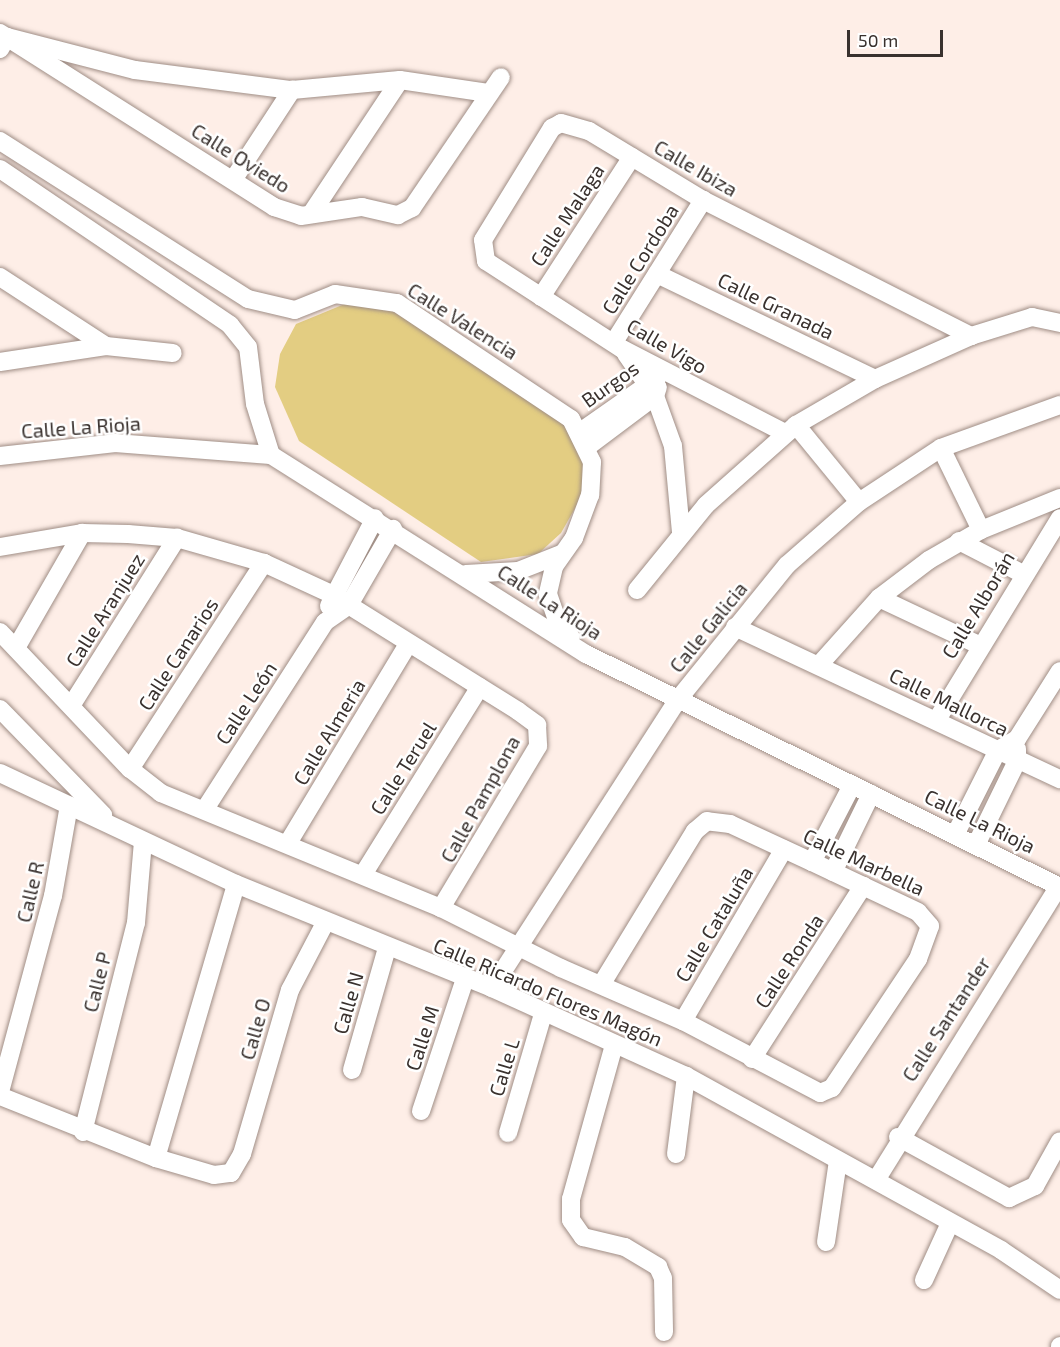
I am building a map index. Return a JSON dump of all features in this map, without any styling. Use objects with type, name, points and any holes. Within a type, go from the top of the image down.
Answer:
[{"type":"street","name":"Calle Oviedo","points":[[2,40],[135,70],[292,90],[400,80],[488,93]]},
{"type":"street","name":"Calle Oviedo","points":[[2,40],[291,214],[362,207],[398,215],[412,208],[501,77]]},
{"type":"street","points":[[313,211],[400,80]]},
{"type":"street","points":[[232,180],[292,90]]},
{"type":"street","name":"Calle Ibiza","points":[[500,272],[482,254],[483,240],[552,128],[561,123],[589,131],[703,200],[971,336]]},
{"type":"street","name":"Calle Valencia","points":[[0,141],[210,278],[277,309],[295,310],[335,294],[397,303],[549,403],[584,440]]},
{"type":"street","name":"Calle Malaga","points":[[541,297],[632,157]]},
{"type":"street","points":[[0,169],[198,298],[248,347],[255,404],[271,455]]},
{"type":"street","name":"Calle Cordoba","points":[[618,345],[657,274],[703,200]]},
{"type":"street","name":"Calle Vigo","points":[[500,272],[664,373],[790,429],[859,502]]},
{"type":"street","name":"Calle Granada","points":[[657,274],[875,379]]},
{"type":"street","points":[[0,277],[106,346]]},
{"type":"street","points":[[198,298],[210,278]]},
{"type":"street","points":[[637,590],[664,563],[681,532],[790,429],[875,379],[971,336],[1032,317],[1060,323]]},
{"type":"street","points":[[618,345],[651,391],[674,446],[681,532]]},
{"type":"street","points":[[0,362],[106,346],[173,353]]},
{"type":"street","name":"Burgos","points":[[584,440],[651,391],[664,373]]},
{"type":"street","name":"Calle Galicia","points":[[492,988],[676,702],[787,565],[859,502],[941,448],[1060,405]]},
{"type":"street","points":[[584,440],[590,495],[574,538],[561,554],[550,576],[550,603],[586,654]]},
{"type":"street","name":"Calle La Rioja","points":[[0,456],[115,443],[271,455],[466,574],[586,654],[676,702],[977,843],[1060,886]]},
{"type":"street","points":[[941,448],[981,530]]},
{"type":"street","points":[[819,665],[879,598],[959,541],[1060,498]]},
{"type":"street","name":"Calle León","points":[[325,622],[331,594],[375,518]]},
{"type":"street","name":"Calle Alborán","points":[[938,718],[979,645],[1060,518]]},
{"type":"street","name":"Calle León","points":[[205,809],[325,622],[349,604],[393,529]]},
{"type":"street","points":[[16,648],[82,533]]},
{"type":"street","name":"Calle Pamplona","points":[[0,547],[82,533],[177,538],[264,563],[349,604],[408,644],[532,721],[540,734],[535,755],[441,908]]},
{"type":"street","name":"Calle Aranjuez","points":[[71,706],[177,538]]},
{"type":"street","points":[[959,541],[1023,574]]},
{"type":"street","points":[[466,574],[518,571],[561,554]]},
{"type":"street","name":"Calle Canarios","points":[[130,769],[264,563]]},
{"type":"street","points":[[879,598],[979,645]]},
{"type":"street","name":"Calle Mallorca","points":[[735,627],[938,718],[1017,761],[1060,779]]},
{"type":"street","points":[[0,632],[130,769],[161,792],[364,873],[441,908]]},
{"type":"street","name":"Calle Almeria","points":[[288,843],[408,644]]},
{"type":"street","points":[[956,833],[998,750],[1017,739],[1060,671]]},
{"type":"street","name":"Calle Teruel","points":[[364,873],[480,687]]},
{"type":"street","points":[[0,709],[109,821]]},
{"type":"street","points":[[977,843],[1017,761],[1017,739]]},
{"type":"street","name":"Calle Ricardo Flores Magón","points":[[1,777],[109,821],[143,842],[325,923],[492,988],[543,1014],[686,1076],[876,1180],[1060,1290]]},
{"type":"street","points":[[812,862],[852,785]]},
{"type":"street","points":[[833,872],[871,794]]},
{"type":"street","name":"Calle R","points":[[0,1094],[53,896],[69,805]]},
{"type":"street","name":"Calle Marbella","points":[[441,908],[518,947],[601,985],[682,1021],[812,1092],[826,1092],[918,959],[930,933],[927,918],[812,862],[730,824],[700,825],[601,985]]},
{"type":"street","name":"Calle P","points":[[83,1132],[136,922],[143,842]]},
{"type":"street","name":"Calle Cataluña","points":[[682,1021],[784,849]]},
{"type":"street","points":[[0,1094],[83,1132],[156,1158],[236,884]]},
{"type":"street","name":"Calle Ronda","points":[[752,1059],[863,886]]},
{"type":"street","name":"Calle Santander","points":[[876,1180],[898,1137],[1060,886]]},
{"type":"street","name":"Calle O","points":[[156,1158],[223,1175],[242,1154],[290,990],[325,923]]},
{"type":"street","name":"Calle N","points":[[352,1070],[387,948]]},
{"type":"street","name":"Calle M","points":[[421,1111],[465,979]]},
{"type":"street","name":"Calle L","points":[[508,1133],[543,1014]]},
{"type":"street","points":[[614,1045],[571,1199],[572,1220],[582,1237],[625,1247],[658,1267],[663,1278],[663,1332]]},
{"type":"street","points":[[676,1154],[686,1076]]},
{"type":"street","points":[[898,1137],[1009,1198],[1035,1186],[1060,1141]]},
{"type":"street","points":[[826,1242],[838,1161]]},
{"type":"street","points":[[924,1280],[950,1223]]},
{"type":"shaded area","points":[[352,301],[385,306],[570,424],[589,459],[582,496],[561,533],[538,554],[481,562],[299,441],[275,387],[280,354],[296,324]]}]
